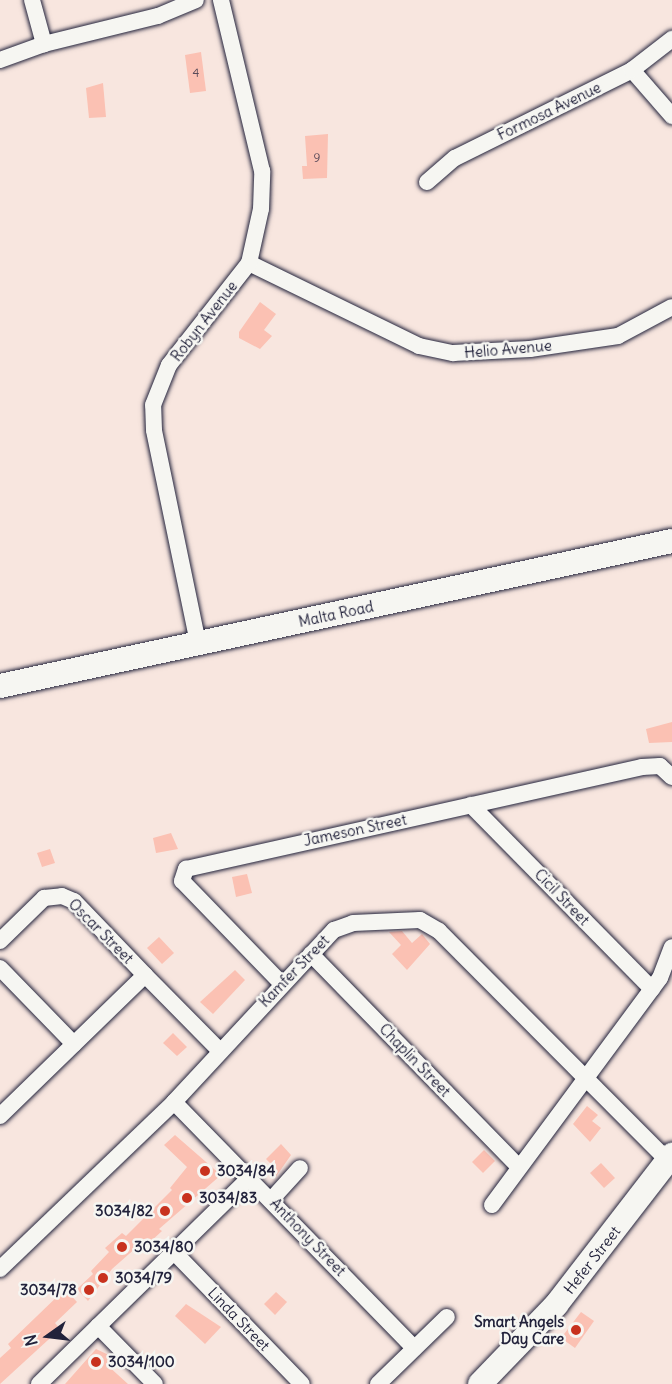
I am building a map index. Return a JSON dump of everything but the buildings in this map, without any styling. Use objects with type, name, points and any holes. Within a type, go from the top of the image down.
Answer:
[{"type":"street","points":[[32,0],[44,44]]},
{"type":"street","points":[[0,60],[44,44],[150,19],[196,0]]},
{"type":"street","name":"Robyn Avenue","points":[[198,643],[154,430],[153,405],[169,365],[249,263],[263,182],[221,0]]},
{"type":"street","name":"Formosa Avenue","points":[[427,182],[455,158],[632,70],[672,39]]},
{"type":"street","points":[[632,70],[672,116]]},
{"type":"street","name":"Helio Avenue","points":[[249,263],[419,346],[453,353],[530,349],[618,336],[672,307]]},
{"type":"street","name":"Malta Road","points":[[0,686],[672,540]]},
{"type":"street","name":"Jameson Street","points":[[281,983],[182,881],[186,869],[652,765],[664,768],[672,777]]},
{"type":"street","name":"Cicil Street","points":[[471,805],[652,989]]},
{"type":"street","name":"Oscar Street","points":[[0,941],[44,898],[63,896],[74,901],[220,1051]]},
{"type":"street","name":"Kamfer Street","points":[[0,1269],[174,1101],[281,983],[334,930],[344,925],[426,922],[447,937],[585,1079],[670,1158]]},
{"type":"street","points":[[492,1204],[652,989],[672,947]]},
{"type":"street","name":"Chaplin Street","points":[[311,954],[519,1167]]},
{"type":"street","points":[[0,968],[74,1044]]},
{"type":"street","name":"Oscar Street","points":[[0,1116],[145,975]]},
{"type":"street","name":"Anthony Street","points":[[174,1101],[414,1348]]},
{"type":"street","name":"Hefer Street","points":[[480,1384],[556,1305],[670,1158]]},
{"type":"street","points":[[271,1200],[300,1168]]},
{"type":"street","points":[[39,1384],[249,1178]]},
{"type":"street","name":"Linda Street","points":[[175,1253],[302,1384]]},
{"type":"street","points":[[378,1384],[447,1317]]},
{"type":"street","points":[[98,1326],[155,1384]]},
{"type":"place","name":"3034/84","points":[[205,1171]]},
{"type":"place","name":"3034/83","points":[[187,1198]]},
{"type":"place","name":"3034/82","points":[[165,1211]]},
{"type":"place","name":"3034/80","points":[[122,1247]]},
{"type":"place","name":"3034/79","points":[[103,1278]]},
{"type":"place","name":"3034/78","points":[[89,1290]]},
{"type":"place","name":"Smart Angels Day Care","points":[[576,1330]]},
{"type":"place","name":"3034/100","points":[[96,1362]]}]
